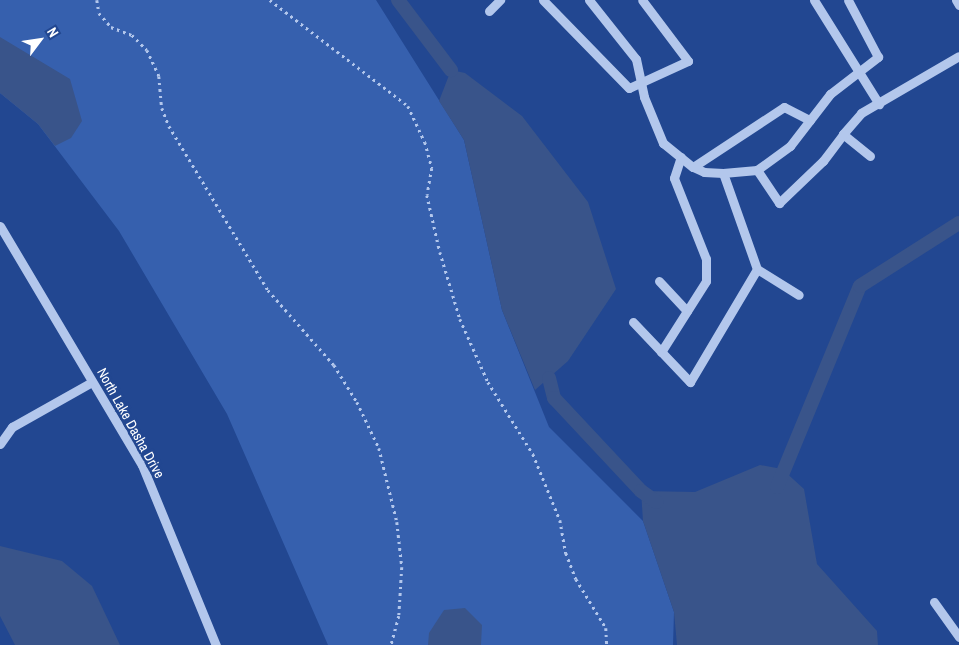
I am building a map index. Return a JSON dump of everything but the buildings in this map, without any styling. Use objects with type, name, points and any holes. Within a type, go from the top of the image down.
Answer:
[{"type":"street","points":[[489,11],[500,0]]},
{"type":"street","points":[[543,0],[619,80],[629,88],[641,85],[688,61],[642,0]]},
{"type":"street","points":[[589,0],[636,59],[641,85],[663,143],[693,167],[704,172],[723,173],[757,170],[790,146],[830,94],[878,57],[848,0]]},
{"type":"street","points":[[814,0],[878,104]]},
{"type":"street","points":[[956,0],[959,5]]},
{"type":"street","points":[[757,170],[778,203],[823,161],[861,113],[959,56]]},
{"type":"street","points":[[693,167],[784,107],[810,120]]},
{"type":"street","points":[[844,134],[870,156]]},
{"type":"street","points":[[661,352],[706,281],[706,259],[674,178],[681,157]]},
{"type":"street","points":[[723,173],[757,269],[799,295]]},
{"type":"street","name":"North Lake Dasha Drive","points":[[0,226],[3,241],[142,465],[216,645]]},
{"type":"street","points":[[633,322],[690,382],[757,269]]},
{"type":"street","points":[[659,281],[687,311]]},
{"type":"street","points":[[0,444],[12,427],[92,382]]},
{"type":"street","points":[[934,602],[959,638]]},
{"type":"path","points":[[97,0],[99,13],[111,26],[132,35],[148,50],[159,76],[162,108],[169,126],[268,290],[334,365],[358,402],[379,448],[398,522],[402,567],[399,616],[391,645]]},
{"type":"path","points":[[270,0],[408,106],[425,142],[432,168],[427,195],[440,252],[460,319],[488,382],[533,454],[560,520],[566,553],[576,579],[606,628],[607,645]]},
{"type":"shaded area","points":[[0,0],[376,0],[464,140],[502,310],[549,427],[643,521],[674,612],[673,645],[328,645],[227,414],[119,231],[38,124],[0,93]]},
{"type":"shaded area","points":[[0,37],[70,79],[82,121],[71,138],[55,146],[38,124],[0,93]]},
{"type":"shaded area","points":[[451,70],[465,73],[522,116],[588,202],[616,289],[568,361],[535,390],[502,310],[464,140],[439,101]]},
{"type":"shaded area","points":[[760,465],[782,469],[804,489],[817,564],[877,631],[878,645],[677,645],[674,612],[643,521],[641,491],[695,492]]},
{"type":"shaded area","points":[[0,546],[62,561],[92,586],[120,645],[15,645],[0,616]]},
{"type":"shaded area","points":[[465,608],[482,625],[481,645],[428,645],[429,633],[444,610]]},
{"type":"waterway","points":[[398,0],[451,70]]},
{"type":"waterway","points":[[777,487],[860,286],[959,223]]},
{"type":"waterway","points":[[549,378],[554,398],[641,491],[657,502]]}]
